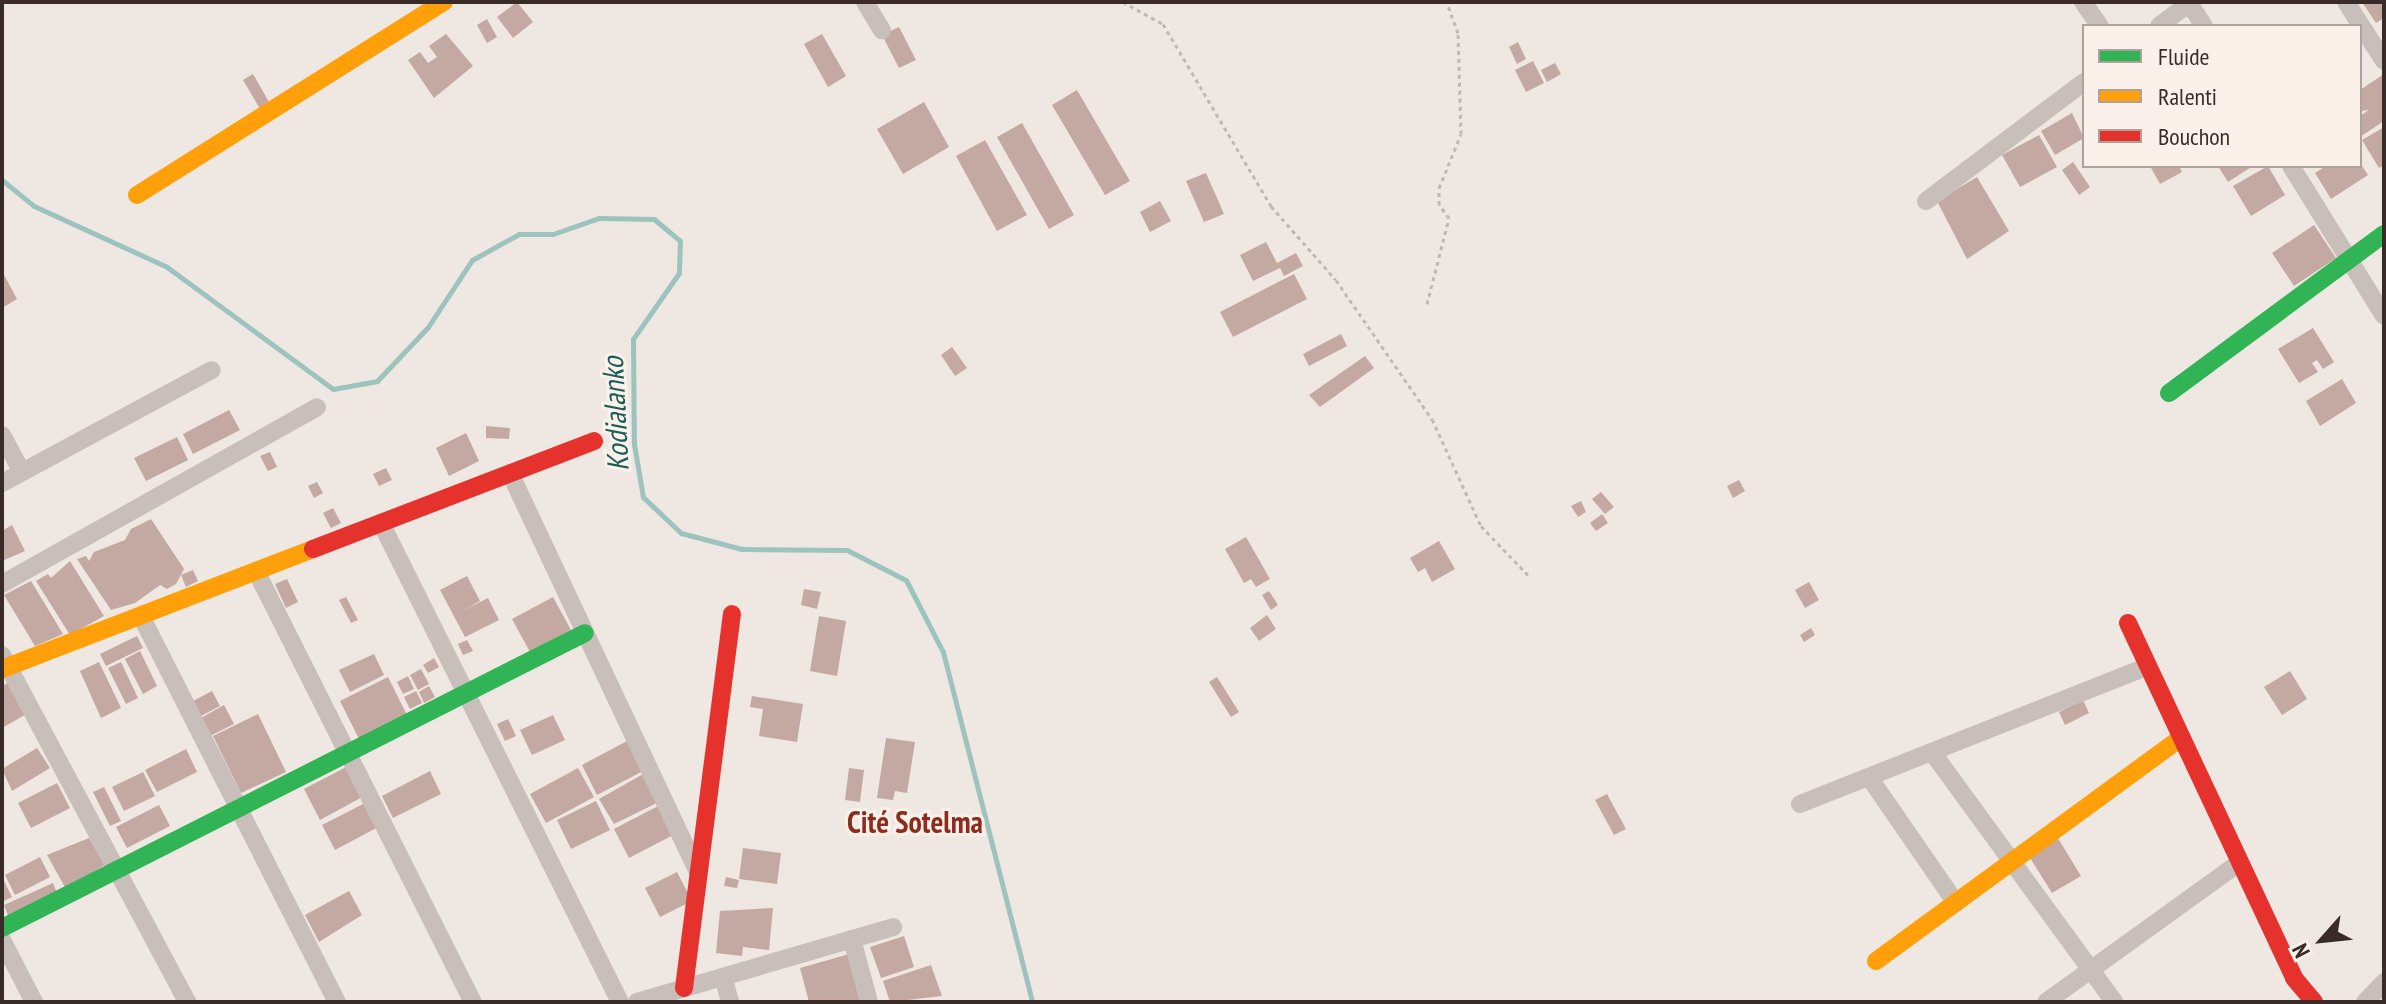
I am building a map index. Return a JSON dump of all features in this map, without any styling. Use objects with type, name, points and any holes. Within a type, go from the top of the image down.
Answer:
[{"type":"street","points":[[137,195],[444,2]]},
{"type":"street","points":[[865,2],[882,30]]},
{"type":"street","points":[[2083,2],[2099,24]]},
{"type":"street","points":[[2162,24],[2190,2],[2203,24]]},
{"type":"street","points":[[2346,2],[2360,24]]},
{"type":"street","points":[[2362,27],[2384,61]]},
{"type":"street","points":[[1926,201],[2082,84]]},
{"type":"street","points":[[2292,168],[2384,316]]},
{"type":"street","points":[[2169,393],[2384,234]]},
{"type":"street","points":[[2,483],[212,370]]},
{"type":"street","points":[[2,584],[317,407]]},
{"type":"street","points":[[2,435],[22,472]]},
{"type":"street","points":[[187,1002],[4,664],[141,616],[594,441]]},
{"type":"street","points":[[510,473],[698,872]]},
{"type":"street","points":[[381,523],[620,1002]]},
{"type":"street","points":[[256,571],[473,1002]]},
{"type":"street","points":[[684,988],[732,614]]},
{"type":"street","points":[[141,616],[337,1002]]},
{"type":"street","points":[[2128,623],[2294,978],[2314,1002]]},
{"type":"street","points":[[2,928],[585,633]]},
{"type":"street","points":[[1800,804],[2148,666]]},
{"type":"street","points":[[1876,961],[2181,738]]},
{"type":"street","points":[[1932,752],[2114,1002]]},
{"type":"street","points":[[1869,777],[1956,903]]},
{"type":"street","points":[[2046,1002],[2240,862]]},
{"type":"street","points":[[637,1002],[893,927]]},
{"type":"street","points":[[852,939],[869,1002]]},
{"type":"street","points":[[2,940],[34,1002]]},
{"type":"street","points":[[723,977],[730,1002]]},
{"type":"street","points":[[2365,1002],[2384,982]]},
{"type":"path","points":[[1123,2],[1163,24],[1271,206],[1336,280],[1432,419],[1481,526],[1528,575]]},
{"type":"path","points":[[1427,304],[1449,218],[1439,204],[1439,188],[1461,134],[1458,33],[1447,2]]},
{"type":"building","points":[[517,2],[533,22],[513,38],[497,17]]},
{"type":"building","points":[[2362,2],[2384,2],[2384,18],[2376,23]]},
{"type":"building","points":[[487,19],[497,37],[487,43],[477,25]]},
{"type":"building","points":[[899,27],[916,60],[899,68],[882,35]]},
{"type":"building","points":[[446,34],[473,66],[434,98],[408,60],[420,52],[428,63],[437,57],[429,46]]},
{"type":"building","points":[[822,34],[846,76],[828,87],[804,44]]},
{"type":"building","points":[[1518,42],[1526,59],[1517,64],[1509,47]]},
{"type":"building","points":[[1533,61],[1544,83],[1526,92],[1515,70]]},
{"type":"building","points":[[1555,63],[1561,74],[1547,82],[1541,70]]},
{"type":"building","points":[[253,74],[273,109],[263,114],[243,80]]},
{"type":"building","points":[[2384,74],[2384,121],[2362,136],[2362,115],[2369,110],[2362,111],[2362,89]]},
{"type":"building","points":[[1077,90],[1130,181],[1105,195],[1052,105]]},
{"type":"building","points":[[924,102],[949,147],[903,174],[877,129]]},
{"type":"building","points":[[2072,113],[2082,139],[2055,155],[2041,131]]},
{"type":"building","points":[[1022,123],[1074,215],[1049,229],[997,137]]},
{"type":"building","points":[[2384,127],[2384,165],[2379,168],[2362,140]]},
{"type":"building","points":[[2039,135],[2057,167],[2020,187],[2002,155]]},
{"type":"building","points":[[985,140],[1027,215],[997,231],[956,156]]},
{"type":"building","points":[[2073,162],[2090,187],[2079,195],[2062,170]]},
{"type":"building","points":[[2362,166],[2368,175],[2331,199],[2315,173],[2323,168]]},
{"type":"building","points":[[2151,168],[2180,168],[2182,172],[2160,184]]},
{"type":"building","points":[[2219,168],[2250,168],[2228,182]]},
{"type":"building","points":[[2269,168],[2285,195],[2251,216],[2233,186]]},
{"type":"building","points":[[1206,173],[1224,214],[1204,222],[1186,181]]},
{"type":"building","points":[[1977,177],[2009,231],[1967,259],[1937,201]]},
{"type":"building","points":[[1160,201],[1171,221],[1150,232],[1140,212]]},
{"type":"building","points":[[2314,225],[2336,258],[2294,286],[2272,253]]},
{"type":"building","points":[[1266,242],[1277,263],[1296,253],[1303,266],[1284,276],[1280,268],[1253,281],[1240,255]]},
{"type":"building","points":[[2,271],[17,299],[2,308]]},
{"type":"building","points":[[1294,274],[1307,299],[1233,337],[1220,312]]},
{"type":"building","points":[[2313,328],[2334,362],[2323,369],[2317,360],[2312,363],[2318,372],[2299,383],[2278,349]]},
{"type":"building","points":[[1341,334],[1347,346],[1309,366],[1303,354]]},
{"type":"building","points":[[952,347],[967,368],[955,376],[941,355]]},
{"type":"building","points":[[1365,356],[1374,368],[1320,407],[1309,395]]},
{"type":"building","points":[[2342,379],[2356,403],[2320,426],[2306,401]]},
{"type":"building","points":[[229,410],[240,430],[193,454],[183,434]]},
{"type":"building","points":[[486,426],[510,428],[509,439],[486,438]]},
{"type":"building","points":[[466,433],[479,461],[449,476],[436,448]]},
{"type":"building","points":[[177,437],[188,460],[146,481],[134,458]]},
{"type":"building","points":[[270,452],[277,467],[268,471],[260,456]]},
{"type":"building","points":[[386,468],[392,480],[379,486],[373,474]]},
{"type":"building","points":[[1739,480],[1745,491],[1733,498],[1727,486]]},
{"type":"building","points":[[317,482],[323,493],[314,498],[308,486]]},
{"type":"building","points":[[1601,492],[1614,507],[1605,514],[1592,499]]},
{"type":"building","points":[[1581,501],[1586,512],[1578,517],[1571,506]]},
{"type":"building","points":[[333,508],[341,523],[331,528],[323,513]]},
{"type":"building","points":[[1602,514],[1608,523],[1596,531],[1590,523]]},
{"type":"building","points":[[151,519],[184,569],[176,584],[167,589],[160,585],[135,603],[111,610],[77,559],[86,556],[89,561],[94,552],[125,540],[131,529]]},
{"type":"building","points":[[12,525],[25,551],[2,561],[2,531]]},
{"type":"building","points":[[1246,537],[1270,579],[1256,587],[1251,579],[1244,583],[1225,549]]},
{"type":"building","points":[[1439,541],[1455,569],[1432,582],[1425,568],[1418,572],[1410,558]]},
{"type":"building","points":[[70,561],[104,616],[70,635],[36,581],[48,574],[51,578]]},
{"type":"building","points":[[193,570],[198,581],[186,587],[181,575]]},
{"type":"building","points":[[467,576],[480,601],[462,611],[488,598],[499,620],[465,637],[440,590]]},
{"type":"building","points":[[287,579],[298,602],[286,608],[275,584]]},
{"type":"building","points":[[31,581],[63,634],[35,646],[4,595]]},
{"type":"building","points":[[1809,582],[1819,600],[1805,608],[1795,590]]},
{"type":"building","points":[[804,589],[821,592],[817,609],[801,605]]},
{"type":"building","points":[[1269,591],[1278,605],[1271,610],[1262,595]]},
{"type":"building","points":[[346,597],[358,620],[351,623],[339,600]]},
{"type":"building","points":[[553,597],[571,630],[530,652],[512,619]]},
{"type":"building","points":[[1267,615],[1276,629],[1259,641],[1250,628]]},
{"type":"building","points":[[819,616],[846,621],[837,676],[810,671]]},
{"type":"building","points":[[1811,628],[1815,635],[1804,642],[1800,635]]},
{"type":"building","points":[[137,636],[143,648],[106,666],[100,654]]},
{"type":"building","points":[[467,640],[473,651],[463,655],[458,644]]},
{"type":"building","points":[[140,651],[157,686],[143,694],[125,659]]},
{"type":"building","points":[[374,654],[384,675],[350,692],[339,670]]},
{"type":"building","points":[[434,658],[439,667],[428,673],[423,665]]},
{"type":"building","points":[[99,662],[121,708],[101,718],[80,671]]},
{"type":"building","points":[[121,662],[138,698],[126,704],[108,668]]},
{"type":"building","points":[[421,669],[429,684],[418,690],[410,675]]},
{"type":"building","points":[[2290,671],[2307,699],[2282,715],[2264,687]]},
{"type":"building","points":[[408,676],[414,689],[403,694],[397,682]]},
{"type":"building","points":[[388,677],[407,715],[359,739],[340,701]]},
{"type":"building","points":[[1217,677],[1239,712],[1231,717],[1209,682]]},
{"type":"building","points":[[13,680],[30,712],[2,728],[2,686]]},
{"type":"building","points":[[429,686],[435,697],[424,703],[419,692]]},
{"type":"building","points":[[212,691],[220,706],[201,716],[193,701]]},
{"type":"building","points":[[416,691],[422,703],[410,709],[404,697]]},
{"type":"building","points":[[752,696],[803,704],[797,742],[759,736],[763,709],[750,707]]},
{"type":"building","points":[[2083,700],[2089,713],[2065,725],[2059,712]]},
{"type":"building","points":[[224,705],[234,724],[210,736],[201,718]]},
{"type":"building","points":[[258,714],[286,772],[241,793],[213,736]]},
{"type":"building","points":[[553,715],[565,740],[532,755],[520,730]]},
{"type":"building","points":[[508,719],[516,736],[505,741],[497,724]]},
{"type":"building","points":[[886,738],[915,742],[907,793],[895,791],[893,800],[877,798]]},
{"type":"building","points":[[629,740],[645,770],[597,795],[582,765]]},
{"type":"building","points":[[37,748],[50,768],[12,791],[2,769]]},
{"type":"building","points":[[186,749],[197,772],[157,792],[145,770]]},
{"type":"building","points":[[350,765],[366,795],[320,820],[304,789]]},
{"type":"building","points":[[578,768],[594,797],[546,823],[530,794]]},
{"type":"building","points":[[849,768],[864,770],[860,802],[845,800]]},
{"type":"building","points":[[430,771],[441,794],[393,818],[382,796]]},
{"type":"building","points":[[143,772],[155,796],[124,811],[112,787]]},
{"type":"building","points":[[645,773],[661,801],[614,824],[599,799]]},
{"type":"building","points":[[57,783],[70,808],[31,828],[18,803]]},
{"type":"building","points":[[104,787],[121,821],[110,826],[93,792]]},
{"type":"building","points":[[1607,794],[1626,829],[1614,835],[1595,800]]},
{"type":"building","points":[[369,801],[382,825],[335,850],[322,825]]},
{"type":"building","points":[[596,801],[610,830],[571,849],[557,820]]},
{"type":"building","points":[[159,805],[170,826],[127,848],[116,827]]},
{"type":"building","points":[[660,805],[675,834],[629,858],[614,829]]},
{"type":"building","points":[[2056,835],[2081,876],[2052,893],[2027,853]]},
{"type":"building","points":[[89,838],[105,865],[66,889],[47,855]]},
{"type":"building","points":[[743,848],[781,853],[777,884],[739,879]]},
{"type":"building","points":[[40,857],[50,877],[15,895],[5,875]]},
{"type":"building","points":[[677,872],[692,901],[660,917],[645,888]]},
{"type":"building","points":[[2,877],[12,897],[2,902]]},
{"type":"building","points":[[726,877],[739,880],[737,888],[724,886]]},
{"type":"building","points":[[53,883],[58,896],[9,918],[4,905]]},
{"type":"building","points":[[349,891],[362,915],[319,942],[305,915]]},
{"type":"building","points":[[773,908],[769,950],[743,947],[742,956],[716,953],[720,911]]},
{"type":"building","points":[[904,936],[914,967],[881,978],[870,947]]},
{"type":"building","points":[[853,953],[864,1002],[809,1002],[800,968]]},
{"type":"building","points":[[931,965],[942,996],[890,1002],[883,981]]},
{"type":"waterway","name":"Kodialanko","points":[[2,180],[34,206],[167,267],[333,389],[377,381],[428,327],[472,260],[519,234],[553,234],[599,218],[654,219],[680,241],[679,273],[633,339],[634,444],[643,497],[681,533],[742,549],[847,550],[906,580],[943,652],[1032,1002]]},
{"type":"traffic: fast","points":[[2169,393],[2384,234]]},
{"type":"traffic: fast","points":[[2,928],[585,633]]},
{"type":"traffic: slow","points":[[137,195],[444,2]]},
{"type":"traffic: slow","points":[[2,669],[313,549]]},
{"type":"traffic: slow","points":[[1876,961],[2181,738]]},
{"type":"traffic: jam","points":[[313,549],[594,441]]},
{"type":"traffic: jam","points":[[684,988],[732,614]]},
{"type":"traffic: jam","points":[[2128,623],[2294,978],[2314,1002]]},
{"type":"district","name":"Cité Sotelma","points":[[915,822]]}]
